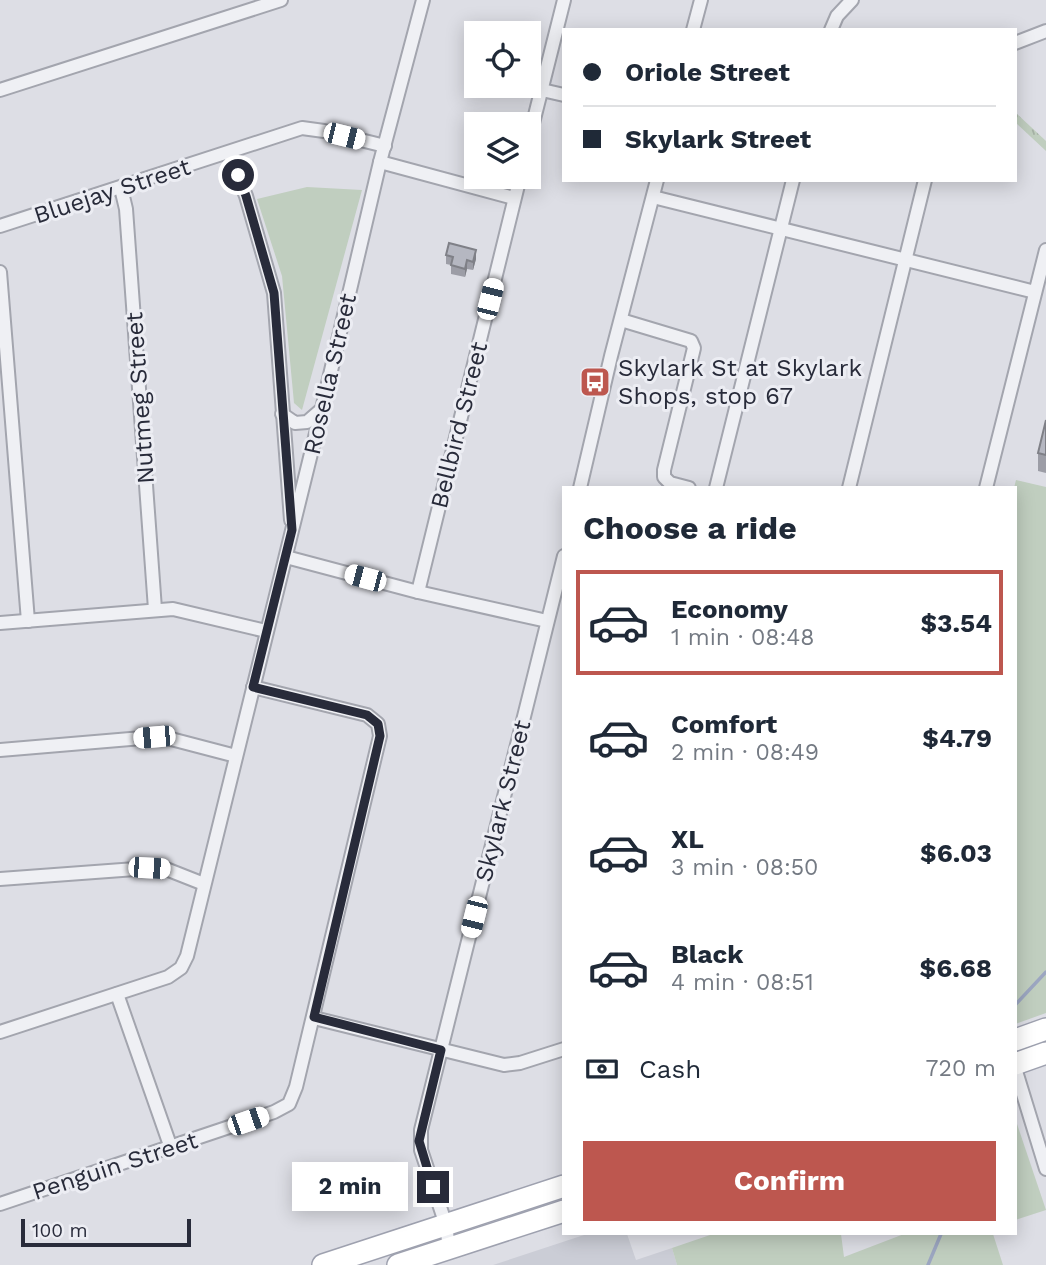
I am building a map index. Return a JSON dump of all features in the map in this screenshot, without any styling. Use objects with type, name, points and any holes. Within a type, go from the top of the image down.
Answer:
[{"type":"main road","points":[[1017,1039],[1046,1029]]},
{"type":"main road","points":[[1017,1065],[1046,1053]]},
{"type":"main road","points":[[323,1265],[562,1187]]},
{"type":"main road","points":[[398,1265],[562,1212]]},
{"type":"street","points":[[0,90],[281,0]]},
{"type":"street","name":"Rosella Street","points":[[0,1032],[168,977],[181,968],[187,956],[380,162],[423,0]]},
{"type":"street","points":[[536,112],[564,0]]},
{"type":"street","points":[[694,28],[701,0]]},
{"type":"street","points":[[832,28],[837,16],[852,0]]},
{"type":"street","points":[[1017,42],[1046,31]]},
{"type":"street","points":[[542,90],[562,95]]},
{"type":"street","name":"Bluejay Street","points":[[0,226],[302,128],[385,146]]},
{"type":"street","points":[[229,153],[246,196],[274,293],[292,530]]},
{"type":"street","points":[[380,162],[514,198]]},
{"type":"street","points":[[580,486],[657,182]]},
{"type":"street","points":[[716,486],[792,182]]},
{"type":"street","points":[[849,486],[925,182]]},
{"type":"street","name":"Nutmeg Street","points":[[121,188],[126,209],[155,609]]},
{"type":"street","name":"Bellbird Street","points":[[418,592],[517,189]]},
{"type":"street","points":[[653,197],[1035,292]]},
{"type":"street","points":[[986,486],[1046,250]]},
{"type":"street","points":[[0,272],[28,621]]},
{"type":"street","points":[[621,320],[691,341],[694,348],[664,470],[664,477],[670,483],[681,486]]},
{"type":"street","points":[[282,414],[295,423],[307,422],[322,409]]},
{"type":"street","points":[[286,556],[418,592],[547,621]]},
{"type":"street","name":"Skylark Street","points":[[449,1248],[446,1225],[419,1141],[562,564]]},
{"type":"street","points":[[0,623],[173,609],[266,631]]},
{"type":"street","name":"Penguin Street","points":[[0,1204],[171,1148],[274,1112],[289,1104],[314,1017],[380,736],[378,724],[367,715],[253,687]]},
{"type":"street","points":[[0,750],[154,737],[171,738],[236,756]]},
{"type":"street","points":[[0,879],[149,868],[166,869],[204,884]]},
{"type":"street","points":[[117,994],[171,1148]]},
{"type":"street","points":[[314,1017],[504,1065],[520,1063],[562,1050]]},
{"type":"street","points":[[1017,1073],[1046,1169]]},
{"type":"shaded area","points":[[584,1235],[627,1235],[636,1260],[672,1248],[677,1265],[493,1265]]},
{"type":"green space","points":[[1017,114],[1046,141],[1046,151],[1017,124]]},
{"type":"green space","points":[[307,187],[362,190],[302,410],[294,403],[282,276],[257,199]]},
{"type":"green space","points":[[1016,480],[1046,487],[1046,1013],[1017,1023],[1017,486],[1014,486]]},
{"type":"green space","points":[[1017,1124],[1046,1210],[1017,1219]]},
{"type":"green space","points":[[710,1235],[841,1235],[844,1257],[901,1235],[993,1235],[1003,1265],[677,1265],[672,1248]]},
{"type":"building","points":[[449,243],[476,250],[473,262],[467,260],[465,269],[451,265],[453,257],[446,255]]},
{"type":"building","points":[[1046,420],[1046,455],[1038,453]]},
{"type":"waterway","points":[[1017,1003],[1046,972]]},
{"type":"waterway","points":[[928,1265],[941,1235]]},
{"type":"place","name":"Skylark St at Skylark Shops, stop 67","points":[[595,382]]},
{"type":"route","points":[[238,175],[274,293],[292,530],[253,687],[367,715],[378,724],[380,736],[314,1017],[441,1050],[419,1141],[433,1187]]}]
